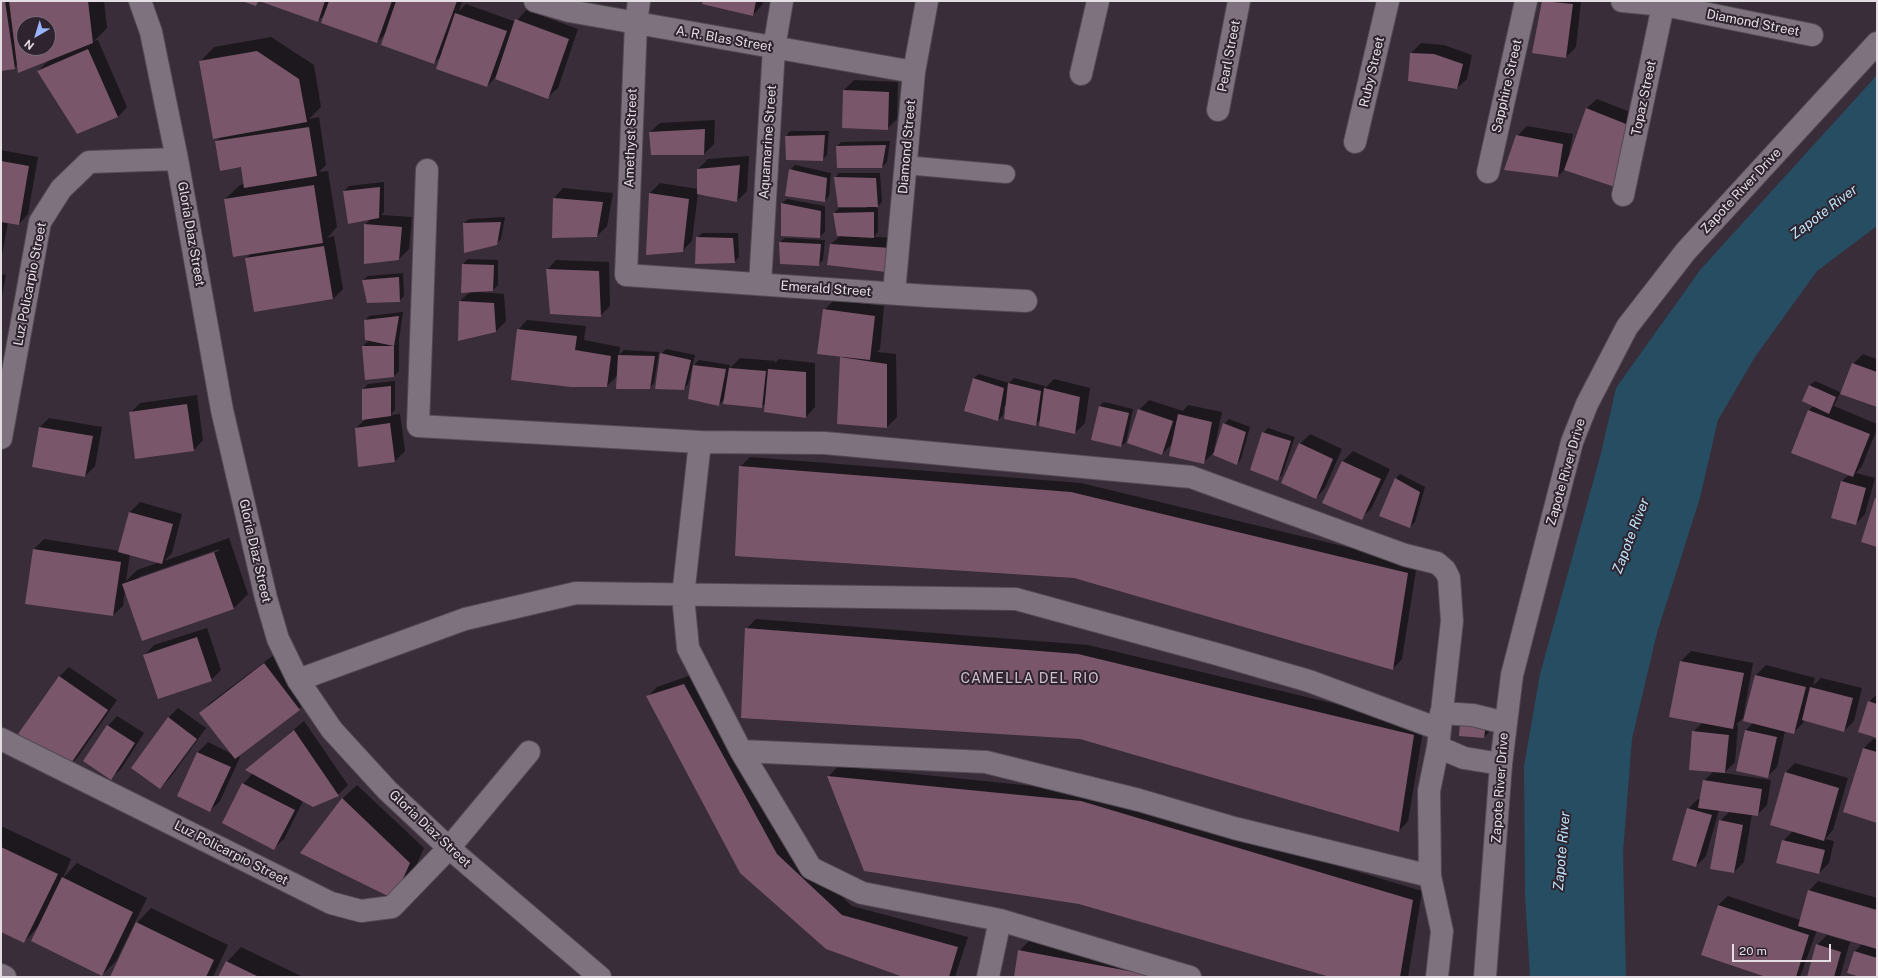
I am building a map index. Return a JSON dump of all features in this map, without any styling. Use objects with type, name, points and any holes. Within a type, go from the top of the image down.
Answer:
[{"type":"street","name":"Gloria Diaz Street","points":[[140,1],[151,32],[177,159],[222,410],[266,598],[278,638],[298,680],[332,730],[387,790],[449,848],[600,977]]},
{"type":"street","name":"A. R. Blas Street","points":[[535,1],[569,11],[914,72]]},
{"type":"street","name":"Amethyst Street","points":[[626,276],[636,23],[639,1]]},
{"type":"street","name":"Aquamarine Street","points":[[760,284],[774,48],[782,1]]},
{"type":"street","name":"Diamond Street","points":[[894,293],[914,72],[927,1]]},
{"type":"street","points":[[1081,74],[1098,1]]},
{"type":"street","name":"Pearl Street","points":[[1218,110],[1239,1]]},
{"type":"street","name":"Ruby Street","points":[[1355,142],[1388,1]]},
{"type":"street","name":"Sapphire Street","points":[[1488,172],[1526,1]]},
{"type":"street","name":"Diamond Street","points":[[1622,1],[1664,3],[1812,35]]},
{"type":"street","name":"Topaz Street","points":[[1623,195],[1664,3]]},
{"type":"street","name":"Zapote River Drive","points":[[1485,977],[1501,764],[1512,676],[1572,442],[1587,404],[1627,327],[1686,251],[1877,42]]},
{"type":"street","name":"Luz Policarpio Street","points":[[1,438],[40,222],[61,189],[89,162],[177,159]]},
{"type":"street","points":[[427,170],[418,426],[700,442],[825,443],[1191,477],[1405,555],[1438,563],[1445,570],[1449,578],[1452,621],[1439,730],[1428,791],[1430,876],[1442,931],[1437,977]]},
{"type":"street","name":"Emerald Street","points":[[626,276],[1026,301]]},
{"type":"street","points":[[700,442],[683,596],[688,648],[741,751],[811,868],[862,893],[1000,920],[1190,977]]},
{"type":"street","points":[[298,680],[465,619],[576,594],[1016,599],[1309,681],[1439,730],[1464,758],[1501,764]]},
{"type":"street","points":[[1439,730],[1473,715],[1505,723]]},
{"type":"street","name":"Luz Policarpio Street","points":[[1,739],[331,903],[361,911],[392,907],[449,848],[529,752]]},
{"type":"street","points":[[741,751],[986,762],[1139,800],[1234,828],[1430,876]]},
{"type":"street","points":[[988,977],[1000,920]]},
{"type":"street","points":[[1,975],[6,977]]},
{"type":"lane","points":[[905,165],[1006,174]]},
{"type":"water","name":"Zapote River","points":[[1877,75],[1877,226],[1817,271],[1755,357],[1718,420],[1700,498],[1657,633],[1632,739],[1623,853],[1626,977],[1530,977],[1525,895],[1524,766],[1540,674],[1601,453],[1616,388],[1700,270]]},
{"type":"building","points":[[1,1],[5,1],[15,69],[1,71]]},
{"type":"building","points":[[9,1],[88,1],[93,43],[18,73]]},
{"type":"building","points":[[242,1],[258,1],[256,6]]},
{"type":"building","points":[[259,1],[325,1],[318,22]]},
{"type":"building","points":[[329,1],[392,1],[377,43],[321,23]]},
{"type":"building","points":[[396,1],[457,1],[434,64],[381,45]]},
{"type":"building","points":[[703,1],[756,1],[753,16],[702,4]]},
{"type":"building","points":[[1542,1],[1573,4],[1566,58],[1532,53]]},
{"type":"building","points":[[455,13],[507,31],[487,87],[436,69]]},
{"type":"building","points":[[515,19],[569,39],[548,99],[495,79]]},
{"type":"building","points":[[88,49],[118,117],[77,134],[37,71]]},
{"type":"building","points":[[257,51],[299,79],[307,122],[213,139],[199,61]]},
{"type":"building","points":[[1410,53],[1434,54],[1463,64],[1457,89],[1408,81]]},
{"type":"building","points":[[843,90],[889,92],[888,130],[842,128]]},
{"type":"building","points":[[1586,108],[1631,126],[1618,188],[1564,170]]},
{"type":"building","points":[[309,127],[317,176],[244,188],[241,167],[220,171],[215,141]]},
{"type":"building","points":[[705,129],[704,155],[651,155],[649,132]]},
{"type":"building","points":[[825,135],[823,161],[786,160],[785,136]]},
{"type":"building","points":[[1516,135],[1563,144],[1558,177],[1504,170]]},
{"type":"building","points":[[886,145],[882,168],[837,168],[836,146]]},
{"type":"building","points":[[1,161],[29,166],[19,225],[1,222]]},
{"type":"building","points":[[740,165],[737,202],[697,194],[697,169]]},
{"type":"building","points":[[789,169],[827,178],[825,202],[785,196]]},
{"type":"building","points":[[834,177],[876,178],[878,207],[838,207]]},
{"type":"building","points":[[314,185],[323,243],[233,257],[224,199]]},
{"type":"building","points":[[380,187],[379,218],[348,224],[343,191]]},
{"type":"building","points":[[649,193],[689,199],[683,252],[646,255]]},
{"type":"building","points":[[553,198],[603,202],[597,237],[552,238]]},
{"type":"building","points":[[781,203],[821,211],[820,238],[781,236]]},
{"type":"building","points":[[874,212],[874,238],[837,236],[833,213]]},
{"type":"building","points":[[501,222],[497,245],[464,253],[463,223]]},
{"type":"building","points":[[364,224],[402,227],[399,260],[364,264]]},
{"type":"building","points":[[696,237],[733,238],[735,263],[695,264]]},
{"type":"building","points":[[779,242],[821,244],[819,266],[780,264]]},
{"type":"building","points":[[830,244],[891,248],[886,272],[827,265]]},
{"type":"building","points":[[324,246],[333,299],[254,312],[245,258]]},
{"type":"building","points":[[462,264],[494,265],[493,291],[461,293]]},
{"type":"building","points":[[546,269],[599,271],[601,317],[550,314]]},
{"type":"building","points":[[399,277],[400,302],[367,303],[362,280]]},
{"type":"building","points":[[459,301],[494,303],[496,332],[458,341]]},
{"type":"building","points":[[823,309],[875,316],[870,360],[817,354]]},
{"type":"building","points":[[399,316],[394,346],[365,340],[364,320]]},
{"type":"building","points":[[517,329],[577,336],[575,350],[611,356],[607,387],[571,387],[511,380]]},
{"type":"building","points":[[362,346],[394,346],[394,377],[365,380]]},
{"type":"building","points":[[660,353],[691,360],[684,390],[655,389]]},
{"type":"building","points":[[618,355],[655,356],[650,389],[616,389]]},
{"type":"building","points":[[840,357],[887,364],[887,428],[837,424]]},
{"type":"building","points":[[1852,363],[1877,372],[1877,407],[1840,394]]},
{"type":"building","points":[[693,365],[726,369],[719,406],[688,399]]},
{"type":"building","points":[[729,368],[766,371],[762,408],[723,404]]},
{"type":"building","points":[[768,369],[806,372],[806,418],[764,412]]},
{"type":"building","points":[[973,378],[1004,388],[998,421],[964,411]]},
{"type":"building","points":[[1008,383],[1041,391],[1036,426],[1004,419]]},
{"type":"building","points":[[1809,385],[1836,397],[1829,414],[1802,401]]},
{"type":"building","points":[[391,386],[391,416],[362,420],[362,389]]},
{"type":"building","points":[[1044,388],[1080,397],[1075,434],[1039,426]]},
{"type":"building","points":[[187,404],[194,451],[135,459],[129,412]]},
{"type":"building","points":[[1099,406],[1129,413],[1121,447],[1091,440]]},
{"type":"building","points":[[1138,409],[1173,421],[1162,455],[1127,443]]},
{"type":"building","points":[[1808,410],[1870,434],[1853,477],[1791,453]]},
{"type":"building","points":[[1178,414],[1212,422],[1204,464],[1169,456]]},
{"type":"building","points":[[390,423],[395,462],[358,467],[355,428]]},
{"type":"building","points":[[1223,423],[1246,432],[1237,465],[1213,455]]},
{"type":"building","points":[[39,427],[93,436],[85,477],[32,467]]},
{"type":"building","points":[[1262,432],[1291,441],[1278,481],[1250,470]]},
{"type":"building","points":[[1299,443],[1333,459],[1316,499],[1281,483]]},
{"type":"building","points":[[1342,461],[1381,479],[1362,520],[1322,503]]},
{"type":"building","points":[[739,466],[1071,492],[1408,573],[1393,670],[1074,578],[735,556]]},
{"type":"building","points":[[1395,478],[1420,492],[1410,528],[1379,516]]},
{"type":"building","points":[[1841,481],[1866,488],[1856,525],[1831,518]]},
{"type":"building","points":[[1875,498],[1877,499],[1877,547],[1861,542]]},
{"type":"building","points":[[129,512],[173,524],[162,564],[118,552]]},
{"type":"building","points":[[33,549],[121,562],[113,616],[25,604]]},
{"type":"building","points":[[214,552],[234,609],[142,641],[122,584]]},
{"type":"building","points":[[745,628],[1078,654],[1414,735],[1399,832],[1080,739],[741,718]]},
{"type":"building","points":[[197,637],[212,681],[158,699],[143,655]]},
{"type":"building","points":[[1680,661],[1744,673],[1733,729],[1669,717]]},
{"type":"building","points":[[264,663],[300,710],[235,759],[199,713]]},
{"type":"building","points":[[1755,675],[1806,687],[1794,734],[1743,721]]},
{"type":"building","points":[[59,676],[108,710],[67,769],[18,734]]},
{"type":"building","points":[[684,684],[777,854],[842,915],[958,947],[949,977],[903,977],[826,949],[740,873],[646,696]]},
{"type":"building","points":[[1810,687],[1853,698],[1844,732],[1802,720]]},
{"type":"building","points":[[1868,701],[1877,704],[1877,738],[1858,732]]},
{"type":"building","points":[[168,717],[197,739],[160,789],[131,768]]},
{"type":"building","points":[[1460,722],[1486,724],[1484,738],[1459,736]]},
{"type":"building","points":[[107,725],[135,743],[111,780],[83,761]]},
{"type":"building","points":[[294,730],[339,796],[313,807],[245,770]]},
{"type":"building","points":[[1745,730],[1777,737],[1768,778],[1736,771]]},
{"type":"building","points":[[1692,731],[1729,735],[1725,773],[1689,770]]},
{"type":"building","points":[[1863,748],[1877,752],[1877,823],[1843,812]]},
{"type":"building","points":[[197,752],[231,767],[210,812],[177,796]]},
{"type":"building","points":[[1785,772],[1839,788],[1824,841],[1770,825]]},
{"type":"building","points":[[827,776],[1081,801],[1413,900],[1400,977],[1330,977],[1079,904],[864,871]]},
{"type":"building","points":[[1703,780],[1762,789],[1758,816],[1698,808]]},
{"type":"building","points":[[242,783],[295,810],[274,850],[222,823]]},
{"type":"building","points":[[342,798],[410,863],[394,899],[300,853]]},
{"type":"building","points":[[1687,808],[1712,815],[1696,867],[1672,860]]},
{"type":"building","points":[[1719,820],[1743,825],[1734,873],[1710,869]]},
{"type":"building","points":[[1782,840],[1825,850],[1819,874],[1776,863]]},
{"type":"building","points":[[1,847],[58,874],[24,943],[1,932]]},
{"type":"building","points":[[62,877],[133,912],[102,976],[31,941]]},
{"type":"building","points":[[1808,890],[1877,910],[1877,949],[1798,926]]},
{"type":"building","points":[[1718,905],[1809,935],[1796,977],[1766,977],[1701,955]]},
{"type":"building","points":[[136,922],[214,960],[206,977],[110,977]]},
{"type":"building","points":[[1816,944],[1841,952],[1834,977],[1807,977]]},
{"type":"building","points":[[1018,950],[1155,976],[1155,977],[1014,977]]},
{"type":"building","points":[[1854,951],[1877,958],[1877,977],[1860,977],[1847,973]]},
{"type":"building","points":[[226,961],[259,977],[218,977]]},
{"type":"district","name":"CAMELLA DEL RIO","points":[[1030,679]]}]
